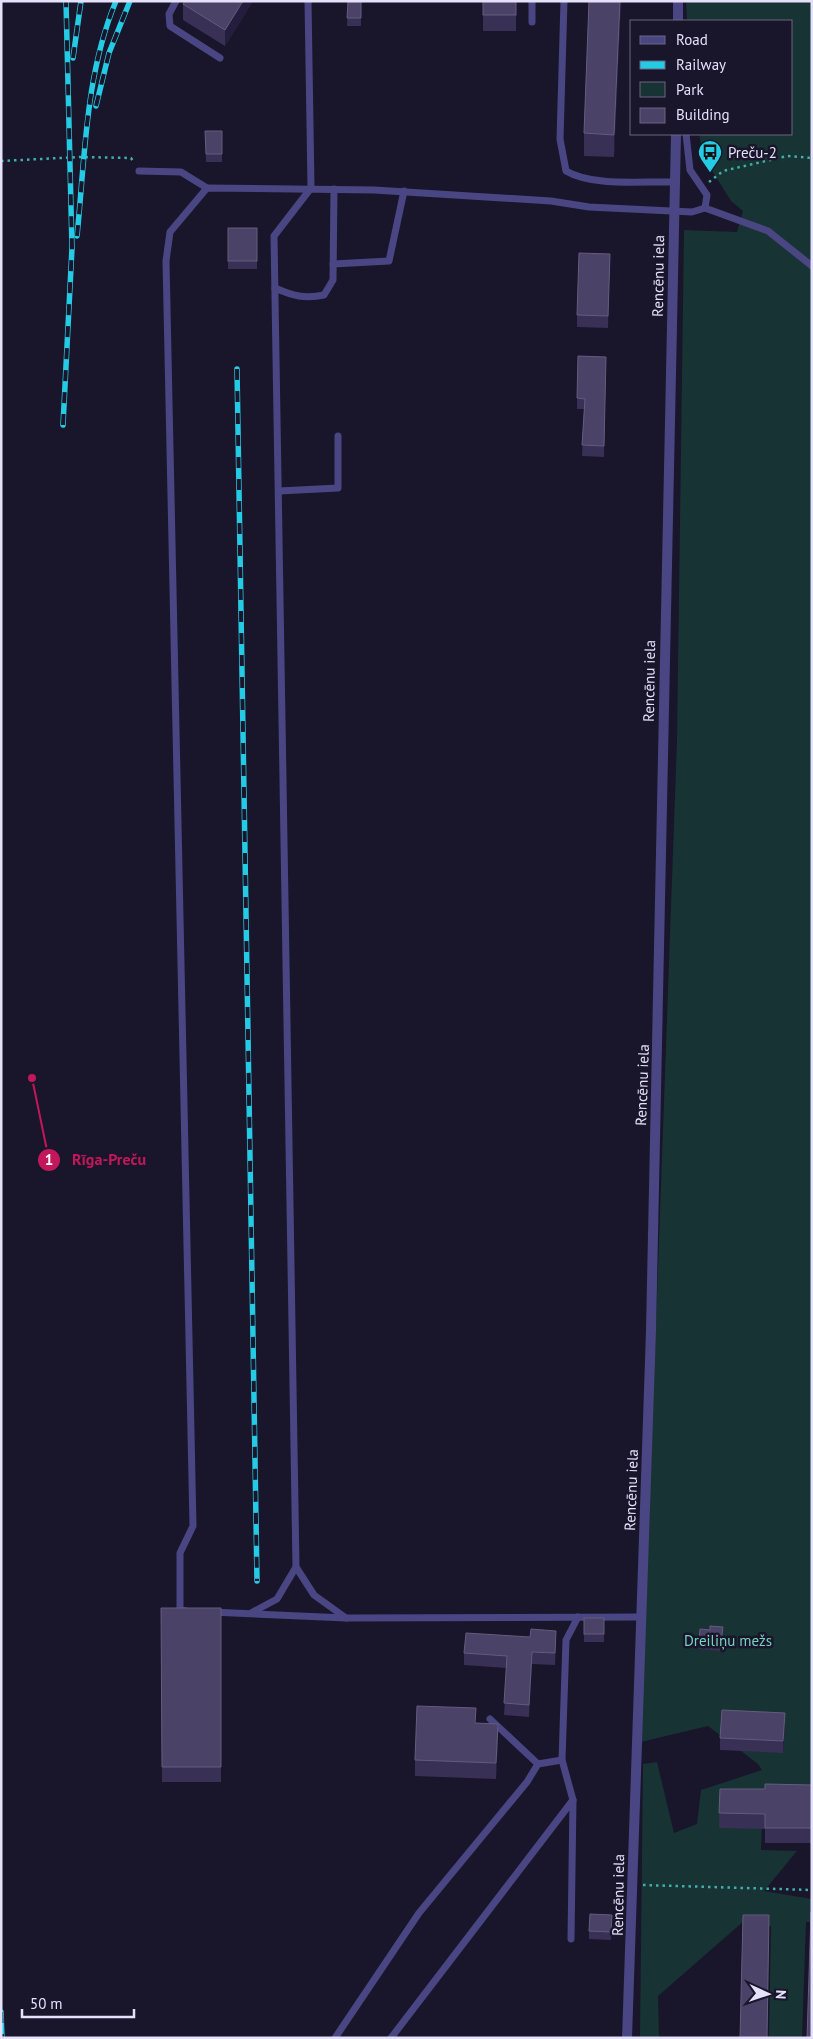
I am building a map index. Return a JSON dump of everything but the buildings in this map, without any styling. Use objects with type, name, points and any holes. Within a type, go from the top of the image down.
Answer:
[{"type":"street","points":[[678,1],[678,20]]},
{"type":"street","name":"Rencēnu iela","points":[[627,2038],[631,1983],[632,1885],[658,1049],[676,135]]},
{"type":"lane","points":[[176,1],[169,14],[170,26],[220,58]]},
{"type":"lane","points":[[308,1],[310,188],[274,236],[296,1567],[314,1595],[346,1618]]},
{"type":"lane","points":[[532,1],[532,22]]},
{"type":"lane","points":[[564,1],[560,139],[566,171],[574,176],[591,180],[675,182]]},
{"type":"lane","points":[[686,135],[690,170],[701,189],[707,195],[705,208]]},
{"type":"lane","points":[[139,171],[181,172],[207,188],[310,188],[404,191],[551,201],[589,207],[674,211],[700,211],[705,208]]},
{"type":"lane","points":[[197,1611],[180,1610],[180,1553],[193,1526],[166,261],[170,232],[207,188]]},
{"type":"lane","points":[[275,288],[293,296],[310,298],[324,295],[333,280],[334,189]]},
{"type":"lane","points":[[333,264],[389,261],[404,191]]},
{"type":"lane","points":[[705,208],[768,232],[812,266]]},
{"type":"lane","points":[[279,491],[338,488],[338,436]]},
{"type":"lane","points":[[250,1613],[276,1599],[296,1567]]},
{"type":"lane","points":[[206,1612],[346,1618],[641,1617]]},
{"type":"lane","points":[[571,1939],[573,1800],[562,1760],[566,1640],[578,1617]]},
{"type":"lane","points":[[490,1719],[538,1764]]},
{"type":"lane","points":[[538,1764],[562,1760]]},
{"type":"lane","points":[[335,2038],[419,1913],[528,1782],[538,1764]]},
{"type":"lane","points":[[391,2038],[573,1800]]},
{"type":"path","points":[[701,189],[723,171],[787,156],[812,158]]},
{"type":"path","points":[[1,161],[80,157],[131,158],[139,171]]},
{"type":"path","points":[[632,1885],[812,1890]]},
{"type":"green space","name":"Dreiliņu mežs","points":[[686,1],[812,1],[812,1797],[763,1797],[761,1850],[797,1851],[764,1891],[812,1899],[812,1922],[806,1922],[802,2038],[769,2038],[771,1926],[744,1921],[658,1996],[659,2038],[640,2038],[643,1764],[657,1762],[674,1833],[697,1824],[701,1790],[762,1770],[758,1764],[708,1726],[641,1742],[677,740],[684,230],[737,232],[743,211],[731,201],[704,158],[699,135],[793,135],[793,20],[687,20]]},
{"type":"railway","points":[[63,425],[72,248],[66,1]]},
{"type":"railway","points":[[73,58],[81,1]]},
{"type":"railway","points":[[77,236],[92,87],[106,29],[116,1]]},
{"type":"railway","points":[[96,106],[109,53],[130,1]]},
{"type":"railway","points":[[237,369],[257,1581]]},
{"type":"railway","points":[[1,2012],[2,2038]]},
{"type":"place","name":"Preču-2","points":[[710,173]]},
{"type":"place","name":"Rīga-Preču","points":[[32,1078]]}]
